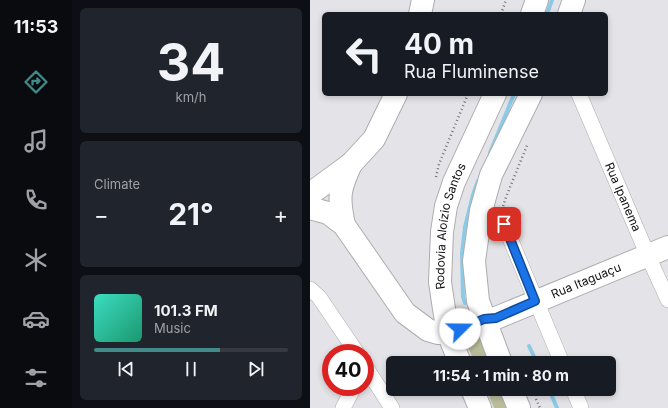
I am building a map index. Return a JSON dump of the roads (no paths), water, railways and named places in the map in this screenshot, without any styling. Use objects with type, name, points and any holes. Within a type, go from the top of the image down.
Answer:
[{"type":"street","points":[[420,12],[423,0]]},
{"type":"street","points":[[533,12],[537,0]]},
{"type":"street","points":[[570,12],[574,0]]},
{"type":"street","points":[[310,194],[352,164],[374,139],[395,96]]},
{"type":"street","name":"Rodovia Aloízio Santos","points":[[457,356],[448,333],[440,282],[442,232],[446,206],[454,182],[493,96]]},
{"type":"street","name":"Rodovia Aloízio Santos","points":[[497,356],[478,301],[474,261],[481,211],[491,175],[530,96]]},
{"type":"street","name":"Rua Ipanema","points":[[580,96],[668,300]]},
{"type":"street","name":"Rua Itaguaçu","points":[[344,225],[340,204],[342,183],[352,164]]},
{"type":"street","name":"Rua Itaguaçu","points":[[310,208],[328,213],[344,225],[405,313],[428,330],[438,333],[448,333],[484,319],[496,318],[668,247]]},
{"type":"street","points":[[504,224],[559,356]]},
{"type":"street","points":[[310,289],[319,297],[351,344]]},
{"type":"street","points":[[374,380],[392,408]]},
{"type":"street","points":[[343,408],[349,396]]},
{"type":"street","points":[[475,396],[480,408]]},
{"type":"street","points":[[514,396],[519,408]]},
{"type":"street","points":[[576,396],[581,408]]},
{"type":"waterway","points":[[548,12],[552,0]]},
{"type":"waterway","points":[[490,153],[513,96]]},
{"type":"waterway","points":[[465,303],[463,297],[462,253],[465,227],[478,181]]},
{"type":"waterway","points":[[529,346],[534,356]]},
{"type":"waterway","points":[[552,396],[557,408]]}]
